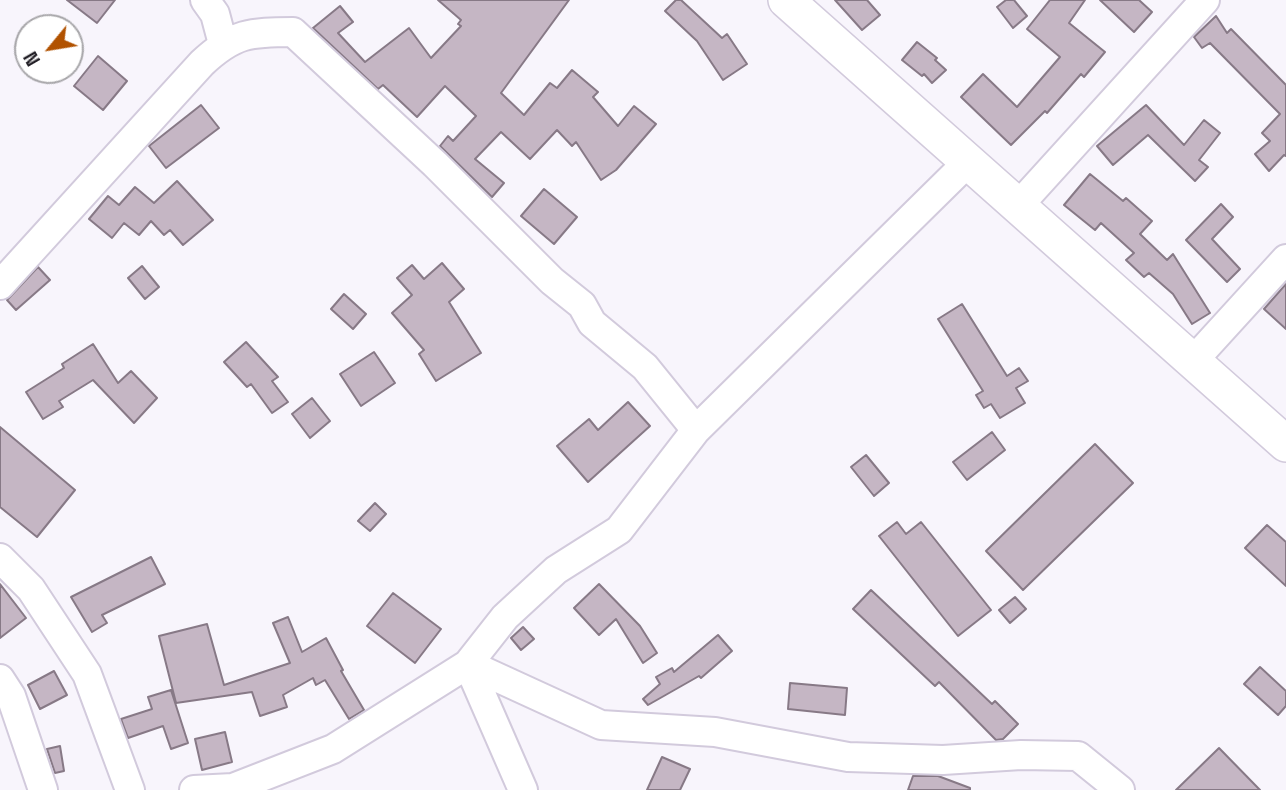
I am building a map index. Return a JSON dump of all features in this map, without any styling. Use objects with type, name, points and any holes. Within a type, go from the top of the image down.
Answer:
[{"type":"main road","points":[[804,6],[968,162],[1286,444]]},
{"type":"street","points":[[205,0],[215,14],[223,44]]},
{"type":"street","points":[[1018,206],[1205,0]]},
{"type":"street","points":[[0,285],[202,63],[223,44],[258,32],[293,32],[436,164],[552,281],[582,305],[592,323],[645,367],[696,430]]},
{"type":"street","points":[[194,790],[233,788],[333,749],[468,664],[505,617],[556,570],[619,530],[696,430],[968,162]]},
{"type":"street","points":[[1193,362],[1286,259]]},
{"type":"street","points":[[0,558],[31,589],[87,674],[130,790]]},
{"type":"street","points":[[468,664],[523,790]]},
{"type":"street","points":[[468,664],[601,725],[715,732],[848,757],[943,760],[1021,755],[1078,756],[1120,790]]},
{"type":"street","points":[[0,679],[11,696],[43,790]]},
{"type":"building","points":[[67,0],[115,0],[97,23]]},
{"type":"building","points":[[438,0],[569,0],[501,93],[524,115],[550,83],[557,88],[572,70],[598,92],[593,97],[618,126],[634,106],[656,124],[616,170],[601,180],[576,142],[572,146],[557,130],[530,159],[501,132],[475,159],[504,183],[492,197],[440,146],[448,136],[453,141],[476,116],[445,86],[417,117],[383,85],[378,89],[313,28],[340,6],[353,22],[338,33],[365,62],[409,28],[431,58],[461,26],[458,24],[461,20]]},
{"type":"building","points":[[676,0],[681,0],[722,38],[727,34],[747,64],[723,80],[697,41],[665,11]]},
{"type":"building","points":[[835,0],[867,0],[880,15],[862,30]]},
{"type":"building","points":[[1006,0],[1014,0],[1027,16],[1013,28],[997,7]]},
{"type":"building","points":[[1050,0],[1085,0],[1069,23],[1105,52],[1084,77],[1081,74],[1047,113],[1045,111],[1011,145],[961,97],[983,74],[1017,107],[1060,57],[1027,29]]},
{"type":"building","points":[[1100,0],[1139,0],[1152,12],[1134,32]]},
{"type":"building","points":[[1216,16],[1227,33],[1231,29],[1286,85],[1286,156],[1269,171],[1255,154],[1270,141],[1262,133],[1280,114],[1210,43],[1202,48],[1194,37]]},
{"type":"building","points":[[917,42],[937,58],[935,60],[946,70],[932,83],[924,74],[922,76],[902,60]]},
{"type":"building","points":[[98,56],[127,81],[103,110],[74,86],[84,84],[84,74]]},
{"type":"building","points":[[201,105],[219,128],[166,168],[149,146]]},
{"type":"building","points":[[1146,105],[1184,145],[1204,120],[1220,133],[1199,160],[1208,167],[1195,181],[1148,135],[1113,165],[1097,146]]},
{"type":"building","points":[[1090,174],[1123,201],[1126,198],[1152,221],[1140,234],[1167,260],[1173,254],[1210,313],[1192,324],[1173,294],[1149,273],[1144,277],[1126,260],[1134,253],[1101,223],[1095,230],[1064,205]]},
{"type":"building","points":[[177,181],[213,220],[183,245],[170,230],[164,235],[151,221],[139,235],[124,223],[112,238],[89,219],[108,196],[119,205],[135,187],[154,203]]},
{"type":"building","points":[[544,189],[577,217],[554,244],[521,216]]},
{"type":"building","points":[[1221,204],[1233,217],[1212,239],[1240,269],[1227,282],[1186,240]]},
{"type":"building","points":[[442,263],[464,289],[449,302],[481,353],[436,381],[419,354],[424,350],[392,313],[412,295],[397,278],[412,265],[424,279]]},
{"type":"building","points":[[142,266],[159,287],[145,299],[128,278]]},
{"type":"building","points":[[38,267],[50,280],[16,310],[7,300]]},
{"type":"building","points":[[1286,284],[1286,329],[1264,309]]},
{"type":"building","points":[[344,294],[366,314],[353,329],[331,309]]},
{"type":"building","points":[[962,304],[1007,376],[1019,368],[1028,381],[1016,388],[1025,403],[1000,418],[991,404],[984,408],[976,395],[983,391],[938,319]]},
{"type":"building","points":[[246,342],[278,377],[272,381],[288,402],[272,413],[251,384],[247,387],[224,362]]},
{"type":"building","points":[[93,344],[118,383],[131,371],[157,398],[134,423],[93,380],[59,401],[63,407],[43,419],[26,392],[64,368],[62,364]]},
{"type":"building","points":[[374,352],[395,383],[361,406],[340,374]]},
{"type":"building","points":[[312,398],[330,421],[310,438],[292,414]]},
{"type":"building","points":[[628,402],[650,426],[588,482],[557,446],[589,419],[598,430]]},
{"type":"building","points":[[0,427],[75,490],[37,537],[0,507]]},
{"type":"building","points":[[992,432],[1005,450],[967,480],[953,462]]},
{"type":"building","points":[[1095,444],[1133,483],[1023,590],[986,551]]},
{"type":"building","points":[[866,455],[889,483],[874,496],[851,467]]},
{"type":"building","points":[[375,503],[386,514],[370,531],[358,521]]},
{"type":"building","points":[[897,522],[906,534],[921,522],[991,610],[958,636],[879,536]]},
{"type":"building","points":[[1267,525],[1286,542],[1286,586],[1245,548]]},
{"type":"building","points":[[151,557],[165,584],[102,615],[107,623],[92,632],[71,597]]},
{"type":"building","points":[[0,584],[26,618],[0,638]]},
{"type":"building","points":[[599,584],[640,626],[657,653],[643,663],[616,619],[599,635],[574,608]]},
{"type":"building","points":[[871,590],[992,704],[995,701],[1018,724],[1003,739],[996,740],[939,682],[935,686],[853,609]]},
{"type":"building","points":[[393,593],[441,629],[415,663],[367,626]]},
{"type":"building","points":[[1015,597],[1026,609],[1010,623],[999,610]]},
{"type":"building","points":[[288,617],[302,652],[326,638],[343,670],[341,671],[364,710],[349,719],[325,680],[316,685],[313,678],[283,695],[287,707],[260,716],[252,692],[176,703],[159,636],[207,624],[224,685],[290,663],[273,623]]},
{"type":"building","points":[[523,627],[534,639],[521,650],[511,638]]},
{"type":"building","points":[[718,635],[732,651],[701,678],[699,676],[648,705],[643,699],[660,684],[656,677],[672,668],[674,672]]},
{"type":"building","points":[[1260,667],[1286,691],[1286,706],[1278,715],[1244,684]]},
{"type":"building","points":[[54,671],[67,695],[40,709],[28,685]]},
{"type":"building","points":[[790,683],[847,688],[845,715],[788,709]]},
{"type":"building","points":[[171,690],[188,743],[171,749],[163,726],[128,738],[121,719],[152,709],[148,697]]},
{"type":"building","points":[[225,732],[232,762],[202,770],[195,739]]},
{"type":"building","points":[[60,746],[64,771],[55,773],[47,749]]},
{"type":"building","points":[[1219,748],[1260,790],[1176,790]]},
{"type":"building","points":[[662,757],[690,769],[680,790],[647,790]]},
{"type":"building","points":[[913,776],[938,776],[970,790],[908,790]]}]
